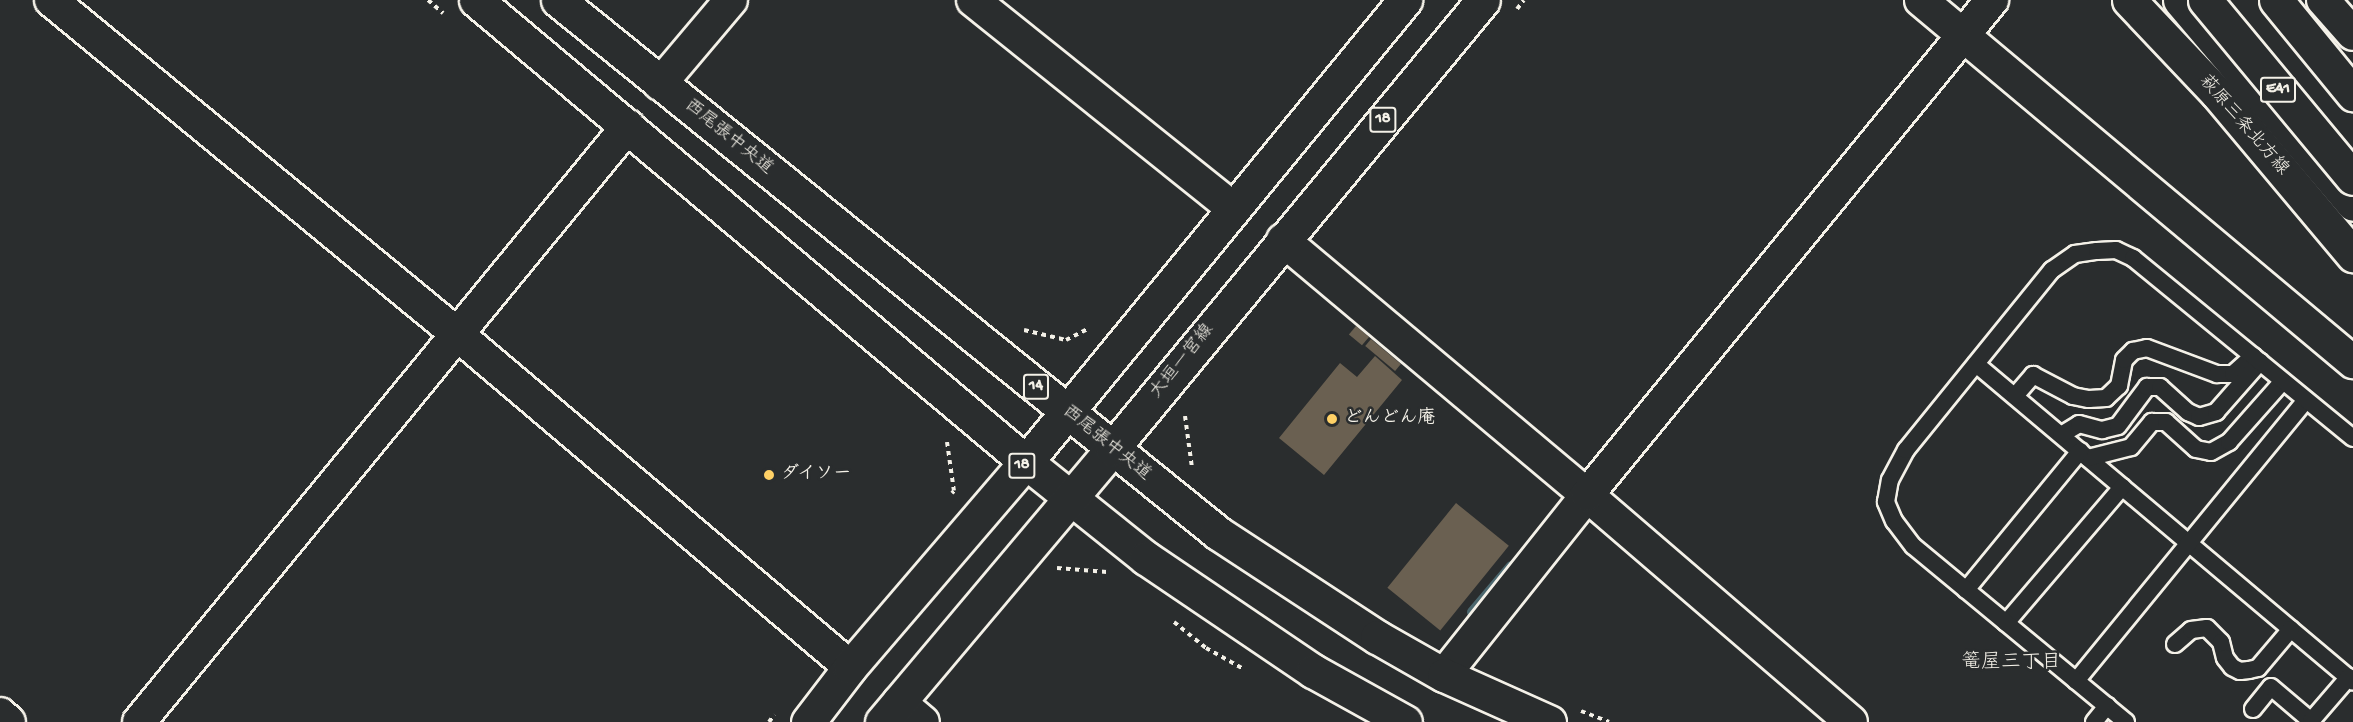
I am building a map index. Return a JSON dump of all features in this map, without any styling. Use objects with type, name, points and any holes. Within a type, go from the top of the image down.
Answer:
[{"type":"main road","points":[[476,0],[1026,462],[1146,558],[1223,613],[1313,671],[1405,722]]},
{"type":"main road","name":"西尾張中央道","points":[[558,0],[1227,539],[1377,637],[1444,675],[1564,716]]},
{"type":"main road","name":"18","points":[[808,722],[850,667],[1026,462],[1405,0]]},
{"type":"main road","name":"萩原三条北方線","points":[[2129,0],[2217,93],[2353,255]]},
{"type":"main road","name":"萩原三条北方線","points":[[2180,0],[2204,12],[2353,204]]},
{"type":"main road","points":[[2276,0],[2353,94]]},
{"type":"main road","name":"大垣一宮線","points":[[901,715],[1071,499],[1283,240],[1496,9]]},
{"type":"main road","name":"E41","points":[[2204,12],[2353,178]]},
{"type":"street","points":[[51,0],[457,334],[850,667]]},
{"type":"street","points":[[660,84],[731,0]]},
{"type":"street","points":[[973,0],[1233,208]]},
{"type":"street","points":[[1921,0],[2353,362]]},
{"type":"street","points":[[1444,675],[1587,495],[1992,0]]},
{"type":"street","points":[[2204,12],[2233,0]]},
{"type":"street","points":[[2323,0],[2353,34]]},
{"type":"street","points":[[139,722],[628,126]]},
{"type":"street","points":[[1283,240],[1587,495],[1851,722]]},
{"type":"street","points":[[0,714],[9,722]]},
{"type":"lane","points":[[2126,722],[1912,546],[1894,521],[1886,502],[1893,474],[1906,450],[2052,270],[2075,254],[2116,250],[2133,258],[2353,438]]},
{"type":"lane","points":[[2015,396],[2033,375],[2073,396],[2089,399],[2106,398],[2120,386],[2124,360],[2133,351],[2147,348],[2217,374],[2233,374],[2257,359]]},
{"type":"lane","points":[[2061,435],[2079,424],[2102,430],[2118,426],[2147,387],[2160,387],[2188,412],[2199,417],[2216,412],[2257,359]]},
{"type":"lane","points":[[1976,364],[2351,679],[2311,722],[2271,687],[2253,709]]},
{"type":"lane","points":[[1966,590],[2084,454],[2131,447],[2152,422],[2166,422],[2196,449],[2211,452],[2229,442],[2283,381]]},
{"type":"lane","points":[[2076,681],[2306,400]]},
{"type":"lane","points":[[2006,623],[2122,487]]},
{"type":"lane","points":[[2175,645],[2191,630],[2207,628],[2221,642],[2224,658],[2232,667],[2240,671],[2248,670],[2258,668],[2291,629]]},
{"type":"lane","points":[[2094,722],[2107,706]]},
{"type":"path","points":[[428,0],[446,15]]},
{"type":"path","points":[[1496,9],[1524,0]]},
{"type":"path","points":[[1016,328],[1066,340],[1095,326]]},
{"type":"path","points":[[1184,411],[1193,478]]},
{"type":"path","points":[[945,431],[954,491],[946,500]]},
{"type":"path","points":[[1055,568],[1116,573]]},
{"type":"path","points":[[1170,618],[1206,648],[1248,671]]},
{"type":"path","points":[[769,722],[776,712]]},
{"type":"path","points":[[1564,716],[1610,722]]},
{"type":"building","points":[[1356,326],[1369,337],[1362,345],[1349,334]]},
{"type":"building","points":[[1371,339],[1401,364],[1395,371],[1365,346]]},
{"type":"building","name":"どんどん庵","points":[[1375,356],[1402,380],[1324,475],[1279,438],[1340,363],[1357,377]]},
{"type":"building","points":[[1456,503],[1509,546],[1440,631],[1387,588]]},
{"type":"waterway","points":[[1472,612],[1511,566]]},
{"type":"place","name":"どんどん庵","points":[[1332,419]]},
{"type":"place","name":"ダイソー","points":[[769,475]]},
{"type":"district","name":"篭屋三丁目","points":[[2011,663]]}]
